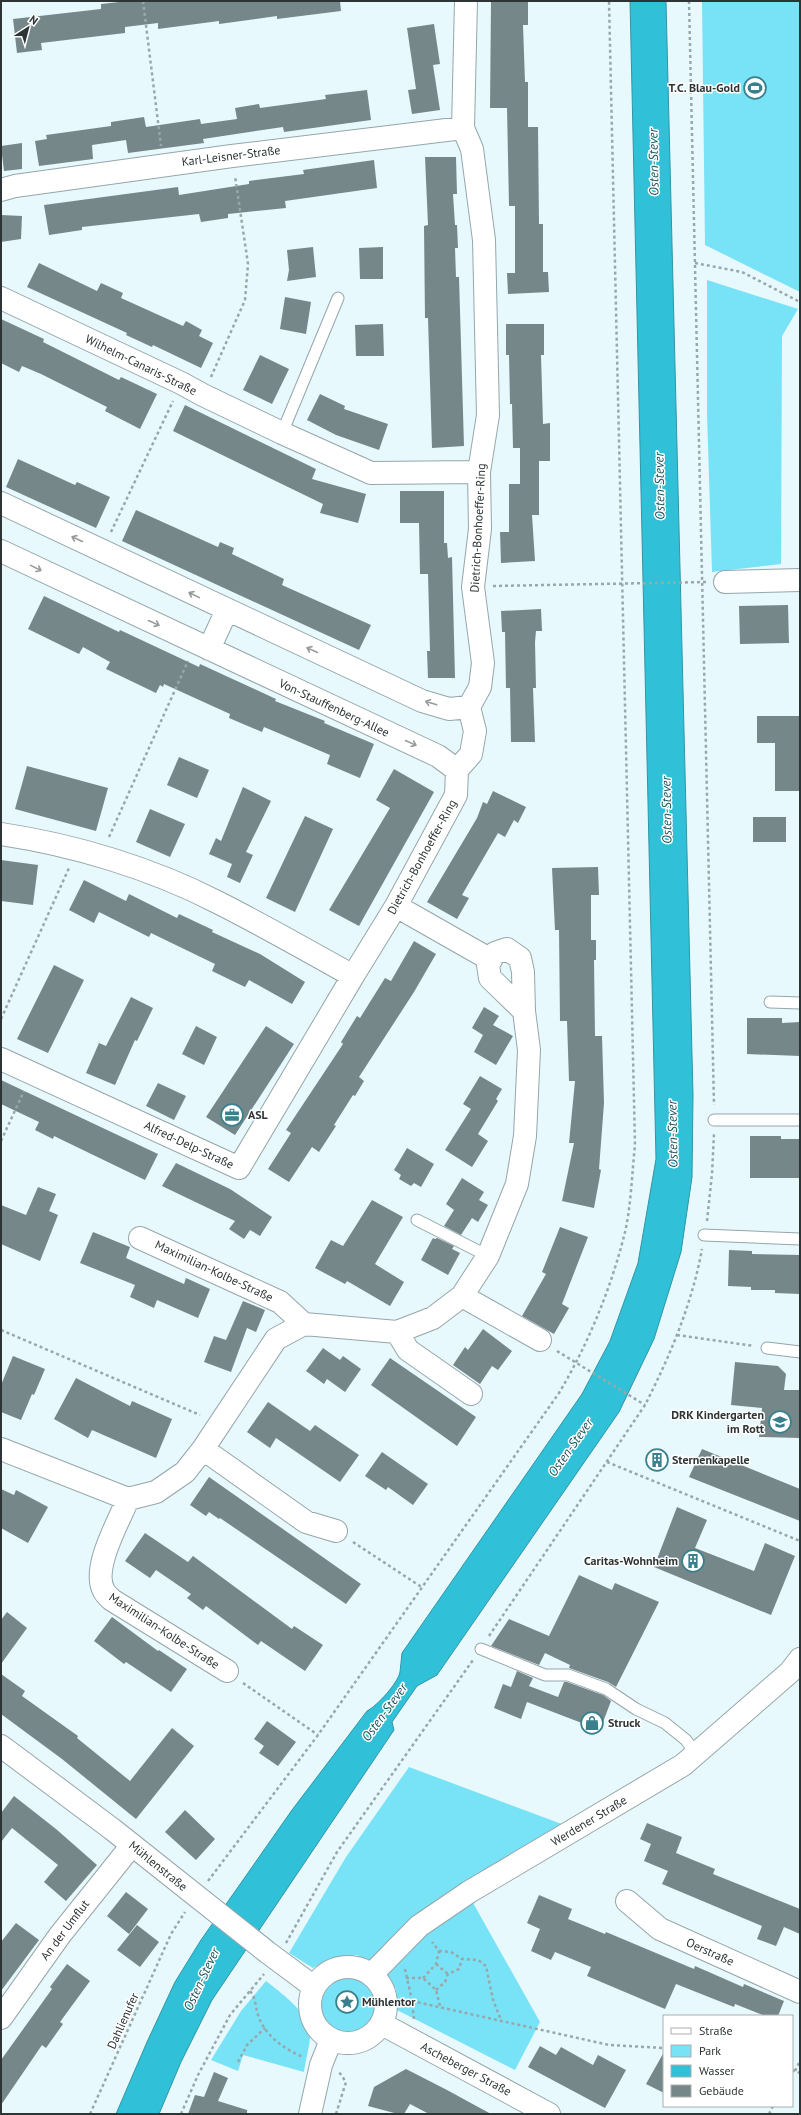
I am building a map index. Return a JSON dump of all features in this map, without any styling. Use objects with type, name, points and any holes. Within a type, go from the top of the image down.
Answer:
[{"type":"street","name":"Dietrich-Bonhoeffer-Ring","points":[[466,1],[462,128],[472,149],[484,240],[488,415],[479,472],[480,529],[473,587],[483,663],[480,687],[468,707]]},
{"type":"street","name":"Karl-Leisner-Straße","points":[[1,190],[15,186],[163,165],[462,128]]},
{"type":"street","name":"Wilhelm-Canaris-Straße","points":[[1,298],[181,383],[202,395],[282,433],[371,473],[479,472]]},
{"type":"street","points":[[1,503],[422,701],[449,709],[468,707],[475,731],[471,754],[457,770]]},
{"type":"street","name":"Von-Stauffenberg-Allee","points":[[1,551],[438,756],[457,770]]},
{"type":"street","points":[[725,582],[800,580]]},
{"type":"street","points":[[203,646],[227,610]]},
{"type":"street","name":"Dietrich-Bonhoeffer-Ring","points":[[353,976],[396,906],[456,795],[457,770]]},
{"type":"street","points":[[1,834],[48,841],[132,866],[216,901],[353,976]]},
{"type":"street","points":[[396,906],[491,960]]},
{"type":"street","points":[[1,1449],[128,1499],[156,1492],[185,1472],[203,1449],[276,1339],[304,1324],[397,1332],[433,1318],[462,1296],[488,1256],[517,1184],[525,1136],[529,1050],[524,1011],[524,972],[520,958],[507,949],[495,953],[488,965],[490,978],[524,1011]]},
{"type":"street","name":"Alfred-Delp-Straße","points":[[1,1059],[240,1168],[353,976]]},
{"type":"street","name":"Maximilian-Kolbe-Straße","points":[[140,1238],[280,1302],[304,1324]]},
{"type":"street","points":[[462,1296],[540,1340]]},
{"type":"street","points":[[397,1332],[408,1350],[471,1394]]},
{"type":"street","points":[[203,1449],[306,1522],[336,1531]]},
{"type":"street","name":"Maximilian-Kolbe-Straße","points":[[128,1499],[101,1565],[100,1578],[104,1592],[119,1604],[227,1671]]},
{"type":"street","name":"Werdener Straße","points":[[372,1974],[419,1926],[469,1892],[683,1765],[797,1669]]},
{"type":"street","name":"Mühlenstraße","points":[[1,1746],[132,1845],[205,1904],[314,1987]]},
{"type":"street","name":"An der Umflut","points":[[1,2018],[60,1935],[132,1845]]},
{"type":"street","name":"Oerstraße","points":[[627,1901],[660,1929],[800,1992]]},
{"type":"street","points":[[342,1967],[357,1968],[372,1974],[380,1983],[386,1994],[387,2006],[382,2024],[369,2038],[356,2043],[344,2043],[331,2040],[320,2032],[313,2021],[310,2008],[314,1987],[328,1972],[342,1967]]},
{"type":"street","name":"Ascheberger Straße","points":[[382,2024],[550,2114]]},
{"type":"street","points":[[310,2114],[321,2065],[331,2040]]},
{"type":"lane","points":[[282,433],[338,298]]},
{"type":"lane","points":[[770,1002],[800,1003]]},
{"type":"lane","points":[[714,1120],[800,1120]]},
{"type":"lane","points":[[417,1220],[488,1256]]},
{"type":"lane","points":[[704,1235],[800,1239]]},
{"type":"lane","points":[[767,1348],[800,1352]]},
{"type":"lane","points":[[481,1649],[545,1675],[568,1675],[606,1689],[636,1709],[666,1723],[686,1740],[696,1754]]},
{"type":"path","points":[[143,1],[163,165]]},
{"type":"path","points":[[181,2114],[198,2075],[230,2015],[250,1991],[337,1852],[481,1649],[645,1405],[663,1370],[677,1335],[700,1259],[712,1174],[714,1120],[689,1]]},
{"type":"path","points":[[202,395],[245,300],[248,264],[232,156]]},
{"type":"path","points":[[695,263],[742,272],[800,302]]},
{"type":"path","points":[[102,550],[181,383]]},
{"type":"path","points":[[473,587],[701,582]]},
{"type":"path","points":[[100,856],[203,646]]},
{"type":"path","points":[[1,1019],[77,850]]},
{"type":"path","points":[[1,1141],[32,1073]]},
{"type":"path","points":[[1,1330],[219,1423]]},
{"type":"path","points":[[677,1335],[767,1348]]},
{"type":"path","points":[[577,1363],[645,1405]]},
{"type":"path","points":[[607,1462],[800,1541]]},
{"type":"path","points":[[336,1531],[423,1588]]},
{"type":"path","points":[[227,1671],[318,1735]]},
{"type":"path","points":[[419,1926],[439,1951],[451,1952],[462,1958],[478,1960],[486,1966],[493,2000],[501,2020]]},
{"type":"path","name":"Dahlienufer","points":[[90,2114],[170,1934]]},
{"type":"path","points":[[423,1978],[436,1964],[439,1951]]},
{"type":"path","points":[[391,1954],[406,1970],[406,1978],[415,2017],[406,2037]]},
{"type":"path","points":[[436,1990],[444,1982],[448,1974],[459,1969],[462,1958]]},
{"type":"path","points":[[436,1964],[448,1974]]},
{"type":"path","points":[[406,1978],[423,1978],[436,1990],[440,2006]]},
{"type":"path","points":[[250,1991],[254,1996],[259,2016],[273,2039],[282,2046],[321,2065]]},
{"type":"path","points":[[412,2001],[440,2006],[609,2045],[663,2048]]},
{"type":"path","points":[[238,2062],[251,2040],[265,2028]]},
{"type":"path","points":[[800,2061],[794,2071],[800,2073]]},
{"type":"green space","points":[[702,1],[800,1],[800,292],[705,245]]},
{"type":"green space","points":[[707,280],[798,309],[782,336],[781,564],[712,572],[707,413]]},
{"type":"green space","points":[[409,1767],[575,1829],[468,1894],[540,2022],[515,2070],[397,2010],[396,1989],[380,1967],[357,1955],[332,1958],[313,1968],[289,1953],[346,1857]]},
{"type":"green space","points":[[347,1977],[358,1979],[367,1985],[373,1994],[375,2005],[373,2016],[367,2025],[358,2031],[347,2033],[336,2031],[327,2025],[321,2016],[319,2005],[321,1994],[327,1985],[336,1979]]},
{"type":"green space","points":[[266,1981],[292,2002],[308,2022],[310,2038],[304,2072],[243,2055],[238,2071],[211,2060],[241,2011]]},
{"type":"water","name":"Osten-Stever","points":[[630,1],[666,1],[693,1095],[692,1177],[681,1252],[654,1339],[619,1412],[437,1675],[417,1686],[392,1722],[394,1730],[212,2000],[181,2062],[159,2114],[116,2114],[175,1982],[201,1940],[292,1810],[367,1711],[391,1688],[400,1672],[402,1653],[582,1394],[610,1341],[638,1263],[656,1159]]},
{"type":"building","points":[[128,1],[340,1],[341,11],[277,19],[277,16],[219,24],[219,21],[158,29],[158,23],[125,27],[125,33],[41,43],[42,50],[17,53],[13,19],[101,9],[101,4]]},
{"type":"building","points":[[528,1],[528,25],[523,25],[525,82],[528,82],[528,127],[538,127],[539,224],[543,224],[543,272],[548,272],[549,292],[508,294],[507,273],[515,273],[515,206],[509,206],[507,108],[490,108],[491,2]]},
{"type":"building","points":[[434,24],[440,64],[433,65],[440,110],[412,114],[408,90],[416,89],[407,28]]},
{"type":"building","points":[[367,90],[371,120],[284,132],[283,127],[203,139],[204,143],[128,153],[126,140],[92,145],[93,159],[39,166],[35,141],[47,139],[46,135],[111,126],[111,122],[144,117],[146,127],[200,119],[201,124],[237,119],[235,108],[259,104],[260,108],[326,99],[325,95]]},
{"type":"building","points":[[22,143],[22,169],[4,171],[1,146]]},
{"type":"building","points":[[425,157],[456,157],[457,194],[453,194],[455,225],[457,225],[458,248],[455,248],[456,277],[459,277],[464,446],[432,448],[428,318],[425,318],[424,226],[428,225]]},
{"type":"building","points":[[374,160],[377,188],[285,201],[286,208],[228,214],[228,218],[201,222],[199,214],[82,227],[82,230],[49,235],[44,205],[178,187],[179,195],[249,184],[249,181],[304,174],[303,170]]},
{"type":"building","points":[[1,215],[22,216],[21,239],[1,242]]},
{"type":"building","points":[[313,247],[316,277],[287,281],[289,270],[287,250]]},
{"type":"building","points":[[383,247],[383,279],[360,279],[359,248]]},
{"type":"building","points":[[39,263],[97,291],[101,283],[123,293],[121,298],[183,326],[186,321],[202,330],[199,336],[213,343],[201,368],[153,345],[152,347],[126,335],[127,333],[27,287]]},
{"type":"building","points":[[285,297],[311,302],[306,334],[280,329]]},
{"type":"building","points":[[1,319],[44,339],[43,342],[119,380],[121,377],[157,394],[140,429],[105,411],[107,407],[41,374],[22,366],[19,372],[1,363]]},
{"type":"building","points":[[383,324],[384,356],[356,356],[355,325]]},
{"type":"building","points":[[506,324],[544,324],[544,355],[541,355],[543,424],[550,423],[550,461],[539,461],[539,515],[532,515],[535,561],[501,563],[500,532],[509,532],[509,484],[520,484],[520,448],[513,448],[509,355],[506,355]]},
{"type":"building","points":[[260,355],[289,369],[272,404],[243,390]]},
{"type":"building","points":[[320,394],[345,406],[344,409],[388,424],[379,450],[336,435],[307,420]]},
{"type":"building","points":[[185,405],[316,469],[312,479],[366,494],[358,523],[320,513],[323,504],[173,431]]},
{"type":"building","points":[[18,459],[75,485],[77,482],[110,497],[96,528],[6,487]]},
{"type":"building","points":[[400,491],[444,491],[444,543],[447,543],[448,558],[452,557],[455,678],[428,678],[427,651],[430,651],[428,574],[420,574],[419,523],[400,523]]},
{"type":"building","points":[[136,510],[218,547],[220,542],[234,548],[232,554],[284,579],[282,585],[371,625],[359,650],[122,541]]},
{"type":"building","points":[[44,596],[119,632],[120,630],[199,667],[200,664],[276,699],[275,701],[325,721],[324,723],[374,744],[360,778],[327,764],[330,755],[264,727],[262,732],[229,718],[230,714],[164,684],[163,687],[160,685],[156,693],[106,669],[110,662],[83,647],[79,654],[28,629]]},
{"type":"building","points":[[788,605],[789,643],[740,644],[739,606]]},
{"type":"building","points":[[541,609],[542,631],[536,631],[535,642],[536,688],[533,688],[535,742],[511,742],[510,688],[506,688],[505,632],[502,632],[501,611]]},
{"type":"building","points":[[757,716],[799,716],[800,791],[775,791],[775,743],[757,743]]},
{"type":"building","points":[[179,757],[209,770],[197,798],[167,785]]},
{"type":"building","points":[[27,766],[108,788],[96,831],[15,809]]},
{"type":"building","points":[[394,769],[434,792],[359,926],[329,910],[390,808],[376,800]]},
{"type":"building","points":[[243,787],[271,801],[246,852],[253,855],[240,883],[227,877],[232,864],[209,854],[216,838],[221,841]]},
{"type":"building","points":[[493,791],[526,807],[518,823],[514,820],[505,837],[498,833],[462,895],[469,898],[457,919],[427,902],[477,818],[483,802],[487,804]]},
{"type":"building","points":[[150,809],[185,824],[170,857],[136,842]]},
{"type":"building","points":[[305,816],[333,829],[295,912],[266,898]]},
{"type":"building","points":[[753,817],[786,817],[786,842],[753,842]]},
{"type":"building","points":[[1,860],[38,865],[33,905],[1,901]]},
{"type":"building","points":[[598,867],[599,895],[591,895],[591,940],[596,940],[596,960],[594,960],[595,1036],[602,1036],[604,1103],[599,1169],[601,1170],[594,1208],[562,1201],[574,1143],[569,1143],[575,1081],[569,1081],[567,1021],[560,1021],[559,930],[555,930],[552,868]]},
{"type":"building","points":[[84,880],[126,901],[129,894],[177,918],[179,914],[213,930],[212,932],[260,954],[305,982],[292,1004],[249,980],[245,987],[212,971],[215,964],[151,933],[149,937],[99,912],[94,923],[69,910]]},
{"type":"building","points":[[414,941],[436,954],[414,992],[359,1077],[364,1081],[355,1096],[353,1095],[334,1125],[336,1126],[319,1152],[312,1147],[289,1182],[268,1169],[291,1133],[286,1130],[343,1044],[341,1042],[357,1016],[360,1018],[385,978],[391,981]]},
{"type":"building","points":[[54,965],[84,980],[48,1053],[17,1039]]},
{"type":"building","points":[[131,997],[153,1008],[137,1041],[135,1040],[115,1085],[86,1073],[99,1043],[106,1046]]},
{"type":"building","points":[[484,1007],[499,1016],[493,1025],[513,1036],[496,1065],[474,1052],[483,1035],[472,1028]]},
{"type":"building","points":[[747,1018],[782,1018],[782,1023],[800,1022],[800,1056],[747,1054]]},
{"type":"building","points":[[196,1026],[217,1037],[204,1065],[182,1054]]},
{"type":"building","points":[[266,1026],[294,1044],[235,1135],[206,1117]]},
{"type":"building","points":[[480,1076],[502,1089],[496,1099],[498,1101],[478,1134],[488,1141],[472,1167],[445,1150],[471,1109],[463,1104]]},
{"type":"building","points":[[1,1080],[158,1154],[145,1180],[54,1136],[53,1139],[35,1130],[39,1122],[1,1104]]},
{"type":"building","points":[[158,1083],[186,1096],[174,1120],[146,1106]]},
{"type":"building","points":[[750,1136],[781,1136],[781,1139],[800,1139],[800,1178],[750,1178]]},
{"type":"building","points":[[407,1148],[434,1164],[421,1187],[414,1183],[411,1186],[399,1179],[401,1175],[394,1170]]},
{"type":"building","points":[[176,1163],[230,1189],[272,1217],[260,1236],[250,1230],[244,1239],[229,1229],[235,1221],[162,1186]]},
{"type":"building","points":[[462,1178],[484,1192],[479,1200],[488,1205],[478,1222],[472,1218],[461,1235],[444,1226],[454,1210],[446,1204]]},
{"type":"building","points":[[38,1187],[56,1194],[49,1211],[58,1215],[40,1261],[1,1244],[1,1205],[26,1215]]},
{"type":"building","points":[[372,1200],[403,1217],[375,1264],[404,1282],[390,1306],[347,1281],[345,1284],[315,1268],[331,1240],[343,1246]]},
{"type":"building","points":[[560,1227],[588,1237],[562,1304],[569,1308],[554,1334],[522,1316],[546,1274],[542,1272]]},
{"type":"building","points":[[93,1232],[130,1247],[126,1258],[184,1284],[186,1278],[210,1289],[198,1318],[157,1300],[154,1308],[130,1297],[135,1285],[80,1263]]},
{"type":"building","points":[[433,1238],[437,1238],[454,1246],[452,1249],[460,1253],[448,1275],[421,1260]]},
{"type":"building","points":[[729,1250],[752,1251],[752,1254],[800,1255],[800,1294],[775,1293],[775,1290],[751,1290],[751,1287],[728,1286]]},
{"type":"building","points":[[243,1301],[265,1310],[256,1332],[247,1328],[231,1372],[204,1362],[214,1336],[226,1340]]},
{"type":"building","points":[[483,1329],[512,1351],[498,1370],[492,1366],[480,1384],[453,1365],[465,1347],[468,1350]]},
{"type":"building","points":[[323,1348],[340,1360],[343,1356],[361,1369],[345,1392],[327,1379],[324,1384],[306,1371]]},
{"type":"building","points":[[13,1356],[45,1369],[21,1420],[1,1412],[1,1385]]},
{"type":"building","points":[[390,1358],[476,1417],[457,1446],[371,1385]]},
{"type":"building","points":[[735,1362],[778,1366],[786,1374],[784,1390],[800,1390],[800,1438],[759,1437],[762,1408],[731,1405]]},
{"type":"building","points":[[76,1378],[130,1406],[132,1401],[172,1419],[156,1458],[92,1430],[88,1438],[54,1419]]},
{"type":"building","points":[[268,1402],[310,1431],[315,1425],[359,1455],[340,1482],[276,1438],[270,1448],[247,1432]]},
{"type":"building","name":"Sternenkapelle","points":[[653,1449],[668,1455],[661,1470],[647,1464]]},
{"type":"building","points":[[702,1449],[800,1489],[800,1521],[689,1477]]},
{"type":"building","points":[[382,1452],[428,1484],[413,1505],[388,1487],[386,1490],[365,1476]]},
{"type":"building","points":[[209,1477],[361,1584],[346,1604],[220,1518],[219,1519],[209,1512],[206,1516],[190,1505]]},
{"type":"building","points":[[1,1489],[14,1495],[16,1490],[48,1507],[28,1543],[1,1528]]},
{"type":"building","name":"Caritas-Wohnheim","points":[[677,1507],[707,1520],[695,1548],[754,1571],[765,1543],[795,1556],[771,1615],[654,1567]]},
{"type":"building","points":[[145,1533],[188,1562],[193,1556],[292,1629],[294,1626],[323,1645],[305,1671],[261,1641],[258,1645],[206,1606],[203,1610],[187,1598],[191,1594],[156,1570],[150,1578],[125,1561]]},
{"type":"building","points":[[579,1575],[612,1590],[615,1583],[659,1602],[616,1687],[608,1682],[569,1668],[570,1665],[545,1653],[539,1665],[491,1646],[509,1619],[549,1636]]},
{"type":"building","points":[[7,1612],[27,1628],[1,1664],[1,1620]]},
{"type":"building","points":[[112,1617],[158,1651],[159,1650],[187,1669],[171,1692],[126,1662],[124,1664],[94,1641]]},
{"type":"building","points":[[517,1671],[533,1678],[529,1686],[558,1697],[564,1682],[603,1695],[611,1701],[600,1730],[527,1702],[521,1719],[494,1708],[503,1684],[511,1687]]},
{"type":"building","points":[[1,1674],[25,1691],[22,1696],[78,1736],[77,1738],[130,1781],[172,1728],[194,1746],[136,1819],[62,1759],[1,1714]]},
{"type":"building","points":[[267,1721],[296,1742],[278,1766],[259,1753],[264,1746],[254,1739]]},
{"type":"building","points":[[14,1796],[56,1829],[97,1865],[66,1901],[44,1882],[58,1865],[12,1828],[1,1842],[1,1813]]},
{"type":"building","points":[[185,1810],[215,1839],[196,1860],[165,1832]]},
{"type":"building","points":[[647,1823],[682,1837],[676,1853],[715,1869],[713,1874],[800,1909],[800,1934],[784,1927],[776,1946],[757,1939],[762,1926],[662,1884],[668,1871],[644,1861],[651,1844],[640,1839]]},
{"type":"building","points":[[126,1892],[148,1909],[129,1934],[107,1916]]},
{"type":"building","points":[[539,1895],[572,1909],[568,1919],[605,1934],[606,1932],[694,1969],[695,1966],[743,1987],[744,1984],[784,2001],[778,2015],[762,2015],[735,2004],[734,2007],[676,1984],[665,2009],[587,1976],[591,1967],[555,1952],[551,1960],[531,1951],[540,1929],[527,1923]]},
{"type":"building","points":[[16,1923],[39,1940],[1,1991],[1,1942]]},
{"type":"building","points":[[137,1925],[159,1942],[140,1967],[117,1950]]},
{"type":"building","points":[[67,1964],[90,1981],[60,2022],[63,2024],[46,2048],[42,2045],[1,2105],[1,2060],[52,1989],[50,1987]]},
{"type":"building","points":[[540,2046],[556,2055],[561,2047],[593,2065],[598,2055],[626,2070],[605,2108],[528,2067]]},
{"type":"building","points":[[663,2054],[663,2092],[646,2084]]},
{"type":"building","points":[[406,2069],[491,2114],[429,2114],[410,2104],[404,2114],[398,2114],[368,2106],[374,2087]]},
{"type":"building","points":[[214,2072],[228,2078],[218,2101],[247,2110],[247,2114],[188,2114],[195,2095],[204,2097]]},
{"type":"place","name":"T.C. Blau-Gold","points":[[755,88]]},
{"type":"place","name":"ASL","points":[[232,1115]]},
{"type":"place","name":"DRK Kindergarten im Rott","points":[[780,1422]]},
{"type":"place","name":"Sternenkapelle","points":[[657,1460]]},
{"type":"place","name":"Caritas-Wohnheim","points":[[693,1561]]},
{"type":"place","name":"Struck","points":[[592,1723]]},
{"type":"place","name":"Mühlentor","points":[[347,2002]]}]
